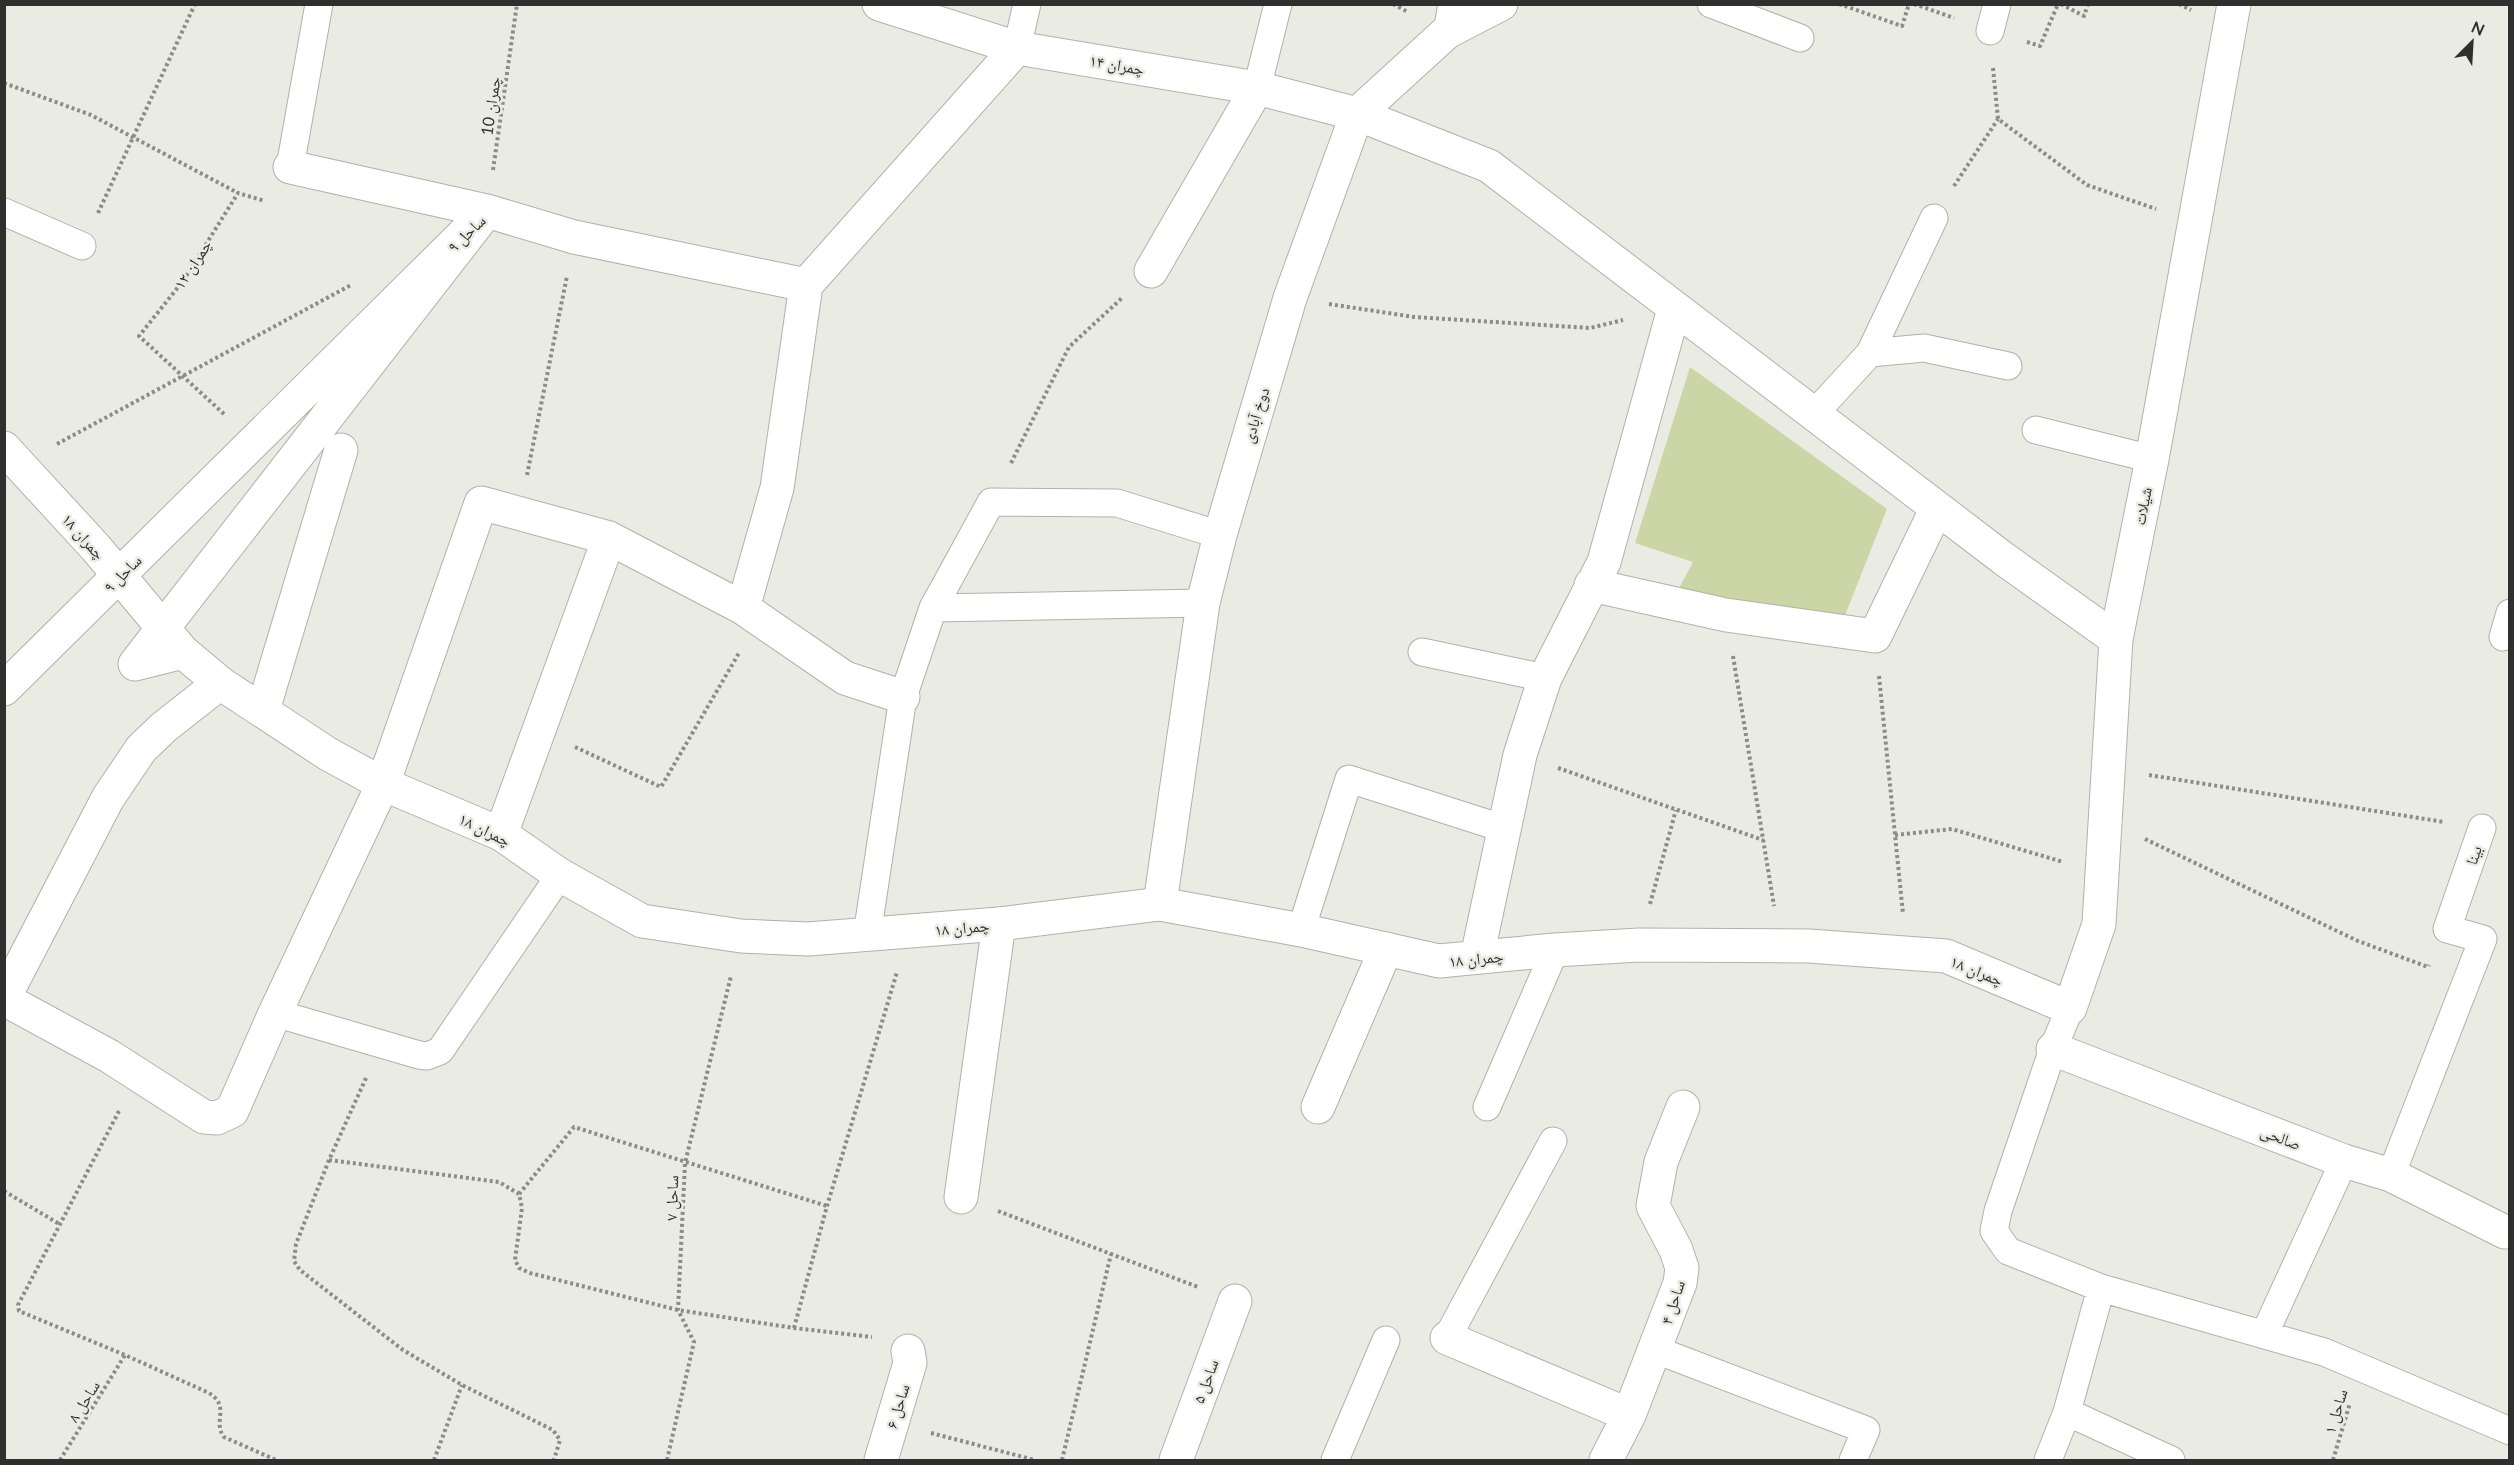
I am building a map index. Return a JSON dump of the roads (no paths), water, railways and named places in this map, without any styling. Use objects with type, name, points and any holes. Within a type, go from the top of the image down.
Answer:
[{"type":"street","name":"چمران ۱۴","points":[[879,4],[1017,48],[1257,88],[1357,114],[1489,166],[1813,415],[2116,639]]},
{"type":"street","name":"دوخ آبادی","points":[[1160,904],[1203,603],[1220,535],[1290,298],[1357,114],[1450,18],[1501,4]]},
{"type":"street","name":"شیلات","points":[[2070,1008],[2099,924],[2116,639],[2152,459],[2234,4]]},
{"type":"street","points":[[751,613],[777,488],[806,285],[1017,48]]},
{"type":"street","points":[[1151,271],[1257,88]]},
{"type":"street","points":[[290,167],[487,211],[574,237],[806,285]]},
{"type":"street","name":"ساحل ۹","points":[[183,652],[135,664],[487,211]]},
{"type":"street","name":"ساحل ۹","points":[[4,689],[487,211]]},
{"type":"street","points":[[1477,957],[1520,755],[1545,678],[1604,562],[1674,309]]},
{"type":"street","name":"چمران ۱۸","points":[[4,448],[96,548],[183,652],[220,683],[328,754],[383,784],[501,834],[560,875],[642,921],[741,936],[808,939],[999,924],[1160,904],[1301,930],[1439,962],[1555,950],[1638,945],[1809,945],[1946,956],[2070,1008]]},
{"type":"street","points":[[263,710],[341,450]]},
{"type":"street","points":[[220,683],[164,727],[141,749],[108,798],[4,999],[109,1056],[204,1117],[217,1118],[232,1111],[274,1013],[383,784],[481,503],[609,538],[751,613],[844,678],[903,697]]},
{"type":"street","points":[[1591,585],[1726,615],[1875,636],[1937,508]]},
{"type":"street","points":[[501,834],[609,538]]},
{"type":"street","points":[[961,1197],[999,924]]},
{"type":"street","points":[[1318,1107],[1386,949]]},
{"type":"street","name":"صالحی","points":[[2053,1049],[2344,1161],[2391,1175],[2505,1232]]},
{"type":"street","name":"ساحل ۴","points":[[1606,1461],[1629,1415],[1680,1283],[1682,1269],[1676,1250],[1653,1206],[1661,1162],[1683,1107]]},
{"type":"street","name":"ساحل ۵","points":[[1176,1461],[1235,1301]]},
{"type":"street","points":[[1447,1338],[1629,1415]]},
{"type":"street","name":"ساحل ۶","points":[[881,1461],[910,1363],[908,1351]]},
{"type":"lane","points":[[290,167],[320,4]]},
{"type":"lane","points":[[1017,48],[1027,4]]},
{"type":"lane","points":[[1257,88],[1278,4]]},
{"type":"lane","points":[[1711,4],[1800,38]]},
{"type":"lane","points":[[1990,31],[1997,4]]},
{"type":"lane","points":[[4,212],[82,246]]},
{"type":"lane","points":[[1813,415],[1870,353],[1934,218]]},
{"type":"lane","points":[[1870,353],[1924,348],[2008,366]]},
{"type":"lane","points":[[2036,430],[2152,459]]},
{"type":"lane","points":[[867,935],[903,697],[933,608],[991,502],[1117,503],[1220,535]]},
{"type":"lane","points":[[933,608],[1203,603]]},
{"type":"lane","points":[[1422,652],[1545,678]]},
{"type":"lane","points":[[1301,930],[1349,779],[1505,829]]},
{"type":"lane","name":"بینا","points":[[2391,1175],[2483,939],[2447,929],[2482,828]]},
{"type":"lane","points":[[274,1013],[427,1056],[440,1051],[560,875]]},
{"type":"lane","points":[[1487,1107],[1555,950]]},
{"type":"lane","points":[[2070,1008],[2053,1049],[1998,1211],[1995,1231],[2008,1251],[2101,1288],[2324,1352],[2510,1431]]},
{"type":"lane","points":[[1447,1338],[1552,1142]]},
{"type":"lane","points":[[2264,1335],[2344,1161]]},
{"type":"lane","points":[[2048,1461],[2067,1412],[2101,1288]]},
{"type":"lane","points":[[1335,1461],[1386,1340]]},
{"type":"lane","points":[[1656,1350],[1866,1430],[1853,1461]]},
{"type":"lane","points":[[2067,1412],[2171,1461]]}]
